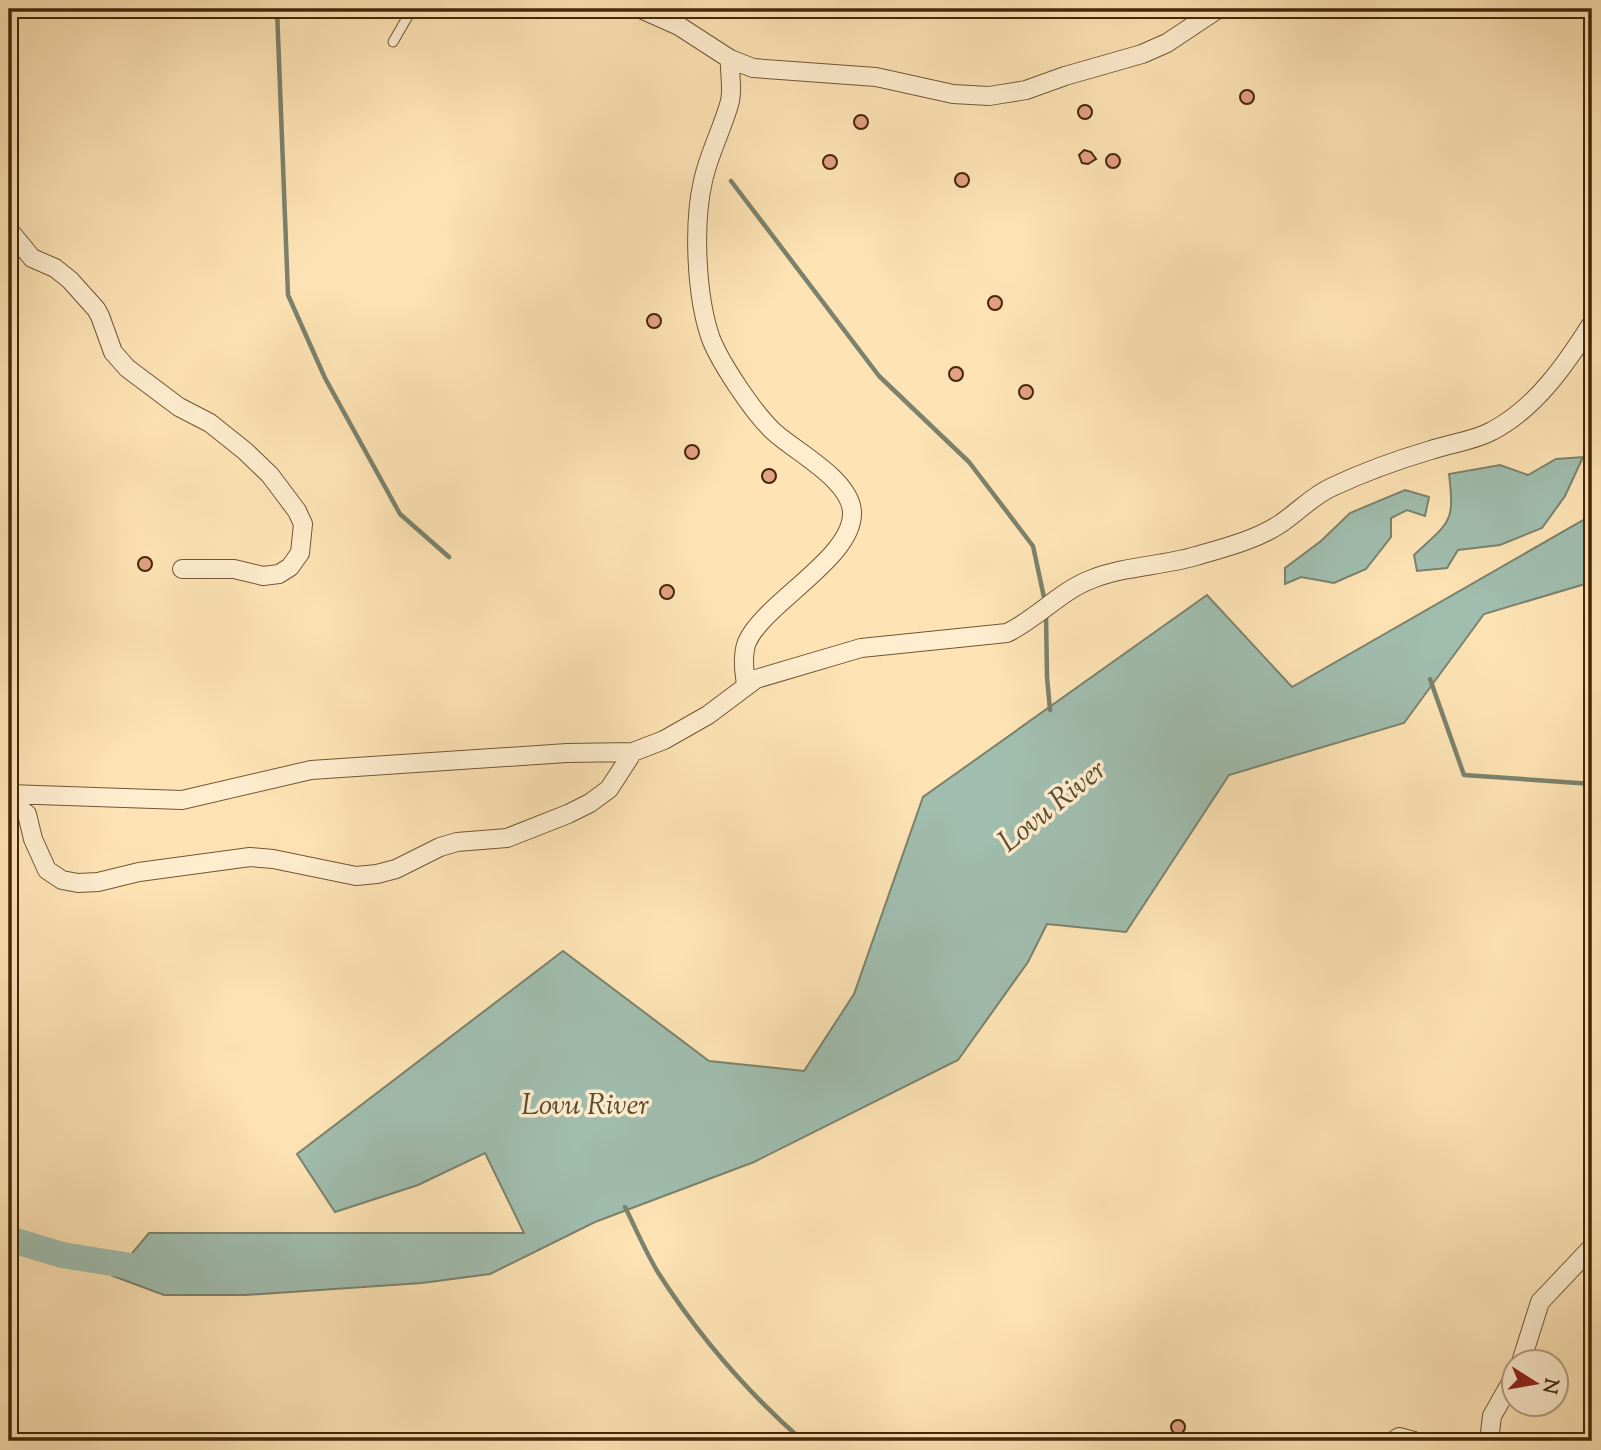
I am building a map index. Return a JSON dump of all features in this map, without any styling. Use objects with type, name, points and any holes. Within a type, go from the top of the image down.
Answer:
[{"type":"street","points":[[641,9],[680,26],[730,58],[753,68],[876,77],[953,94],[989,96],[1026,90],[1142,54],[1167,43],[1217,9]]},
{"type":"street","points":[[730,58],[731,98],[711,152],[697,213],[698,262],[710,336],[718,354],[762,420],[823,469],[848,497],[852,510],[848,531],[841,541],[797,590],[763,621],[747,643],[744,668],[746,684]]},
{"type":"street","points":[[9,230],[32,258],[53,267],[70,280],[96,309],[113,352],[127,368],[179,407],[210,423],[245,451],[270,475],[298,511],[303,524],[299,553],[290,567],[279,574],[263,576],[234,569],[182,569]]},
{"type":"street","points":[[9,794],[182,800],[311,770],[567,753],[633,752],[664,740],[708,715],[746,684],[755,680],[861,648],[1007,633],[1020,627],[1068,590],[1093,579],[1125,569],[1193,557],[1263,533],[1279,525],[1328,489],[1367,472],[1490,432],[1510,420],[1538,396],[1568,362],[1592,323]]},
{"type":"street","points":[[9,802],[27,814],[33,839],[47,870],[62,880],[78,883],[98,882],[139,872],[250,857],[356,876],[396,869],[448,845],[471,840],[507,838],[568,814],[590,803],[608,789],[633,752]]},
{"type":"street","points":[[1526,1348],[1540,1302],[1592,1247]]},
{"type":"street","points":[[1489,1441],[1492,1416],[1500,1402]]},
{"type":"street","points":[[1393,1441],[1399,1437],[1413,1441]]},
{"type":"lane","points":[[393,42],[412,9]]},
{"type":"water","points":[[1583,457],[1565,496],[1542,528],[1500,545],[1458,550],[1447,568],[1417,571],[1414,555],[1442,528],[1450,513],[1449,474],[1500,465],[1528,475],[1556,459]]},
{"type":"water","points":[[1405,490],[1429,497],[1425,516],[1407,510],[1391,518],[1391,537],[1366,569],[1334,583],[1301,577],[1285,584],[1285,568],[1321,541],[1350,513]]},
{"type":"water","name":"Lovu River","points":[[1592,515],[1592,582],[1484,614],[1404,723],[1229,775],[1126,932],[1047,924],[1028,962],[958,1060],[754,1162],[595,1222],[490,1274],[422,1283],[245,1295],[164,1295],[113,1276],[149,1233],[524,1233],[485,1153],[418,1185],[335,1212],[297,1154],[563,951],[709,1061],[804,1071],[854,994],[923,797],[1207,595],[1292,687]]},
{"type":"building","points":[[1244,90],[1250,90],[1254,97],[1250,104],[1244,104],[1240,100],[1240,94]]},
{"type":"building","points":[[1082,105],[1088,105],[1092,112],[1088,119],[1082,119],[1078,115],[1078,109]]},
{"type":"building","points":[[858,115],[864,115],[868,122],[864,129],[858,129],[854,125],[854,119]]},
{"type":"building","points":[[1084,150],[1091,152],[1096,159],[1088,164],[1082,163],[1079,155]]},
{"type":"building","points":[[1110,154],[1116,154],[1120,161],[1116,168],[1110,168],[1106,164],[1106,158]]},
{"type":"building","points":[[827,155],[833,155],[837,162],[833,169],[827,169],[823,165],[823,159]]},
{"type":"building","points":[[959,173],[965,173],[969,180],[965,187],[959,187],[955,183],[955,177]]},
{"type":"building","points":[[992,296],[998,296],[1002,303],[998,310],[992,310],[988,306],[988,300]]},
{"type":"building","points":[[651,314],[657,314],[661,321],[657,328],[651,328],[647,324],[647,318]]},
{"type":"building","points":[[953,367],[959,367],[963,374],[959,381],[953,381],[949,377],[949,371]]},
{"type":"building","points":[[1023,385],[1029,385],[1033,392],[1029,399],[1023,399],[1019,395],[1019,389]]},
{"type":"building","points":[[689,445],[695,445],[699,452],[695,459],[689,459],[685,455],[685,449]]},
{"type":"building","points":[[766,469],[772,469],[776,476],[772,483],[766,483],[762,479],[762,473]]},
{"type":"building","points":[[142,557],[148,557],[152,564],[148,571],[142,571],[138,567],[138,561]]},
{"type":"building","points":[[664,585],[670,585],[674,592],[670,599],[664,599],[660,595],[660,589]]},
{"type":"building","points":[[1175,1420],[1181,1420],[1185,1427],[1181,1434],[1175,1434],[1171,1430],[1171,1424]]},
{"type":"waterway","points":[[277,9],[288,295],[325,378],[400,514],[449,557]]},
{"type":"waterway","points":[[731,181],[879,376],[969,462],[1033,546],[1045,602]]},
{"type":"waterway","points":[[1046,614],[1050,710]]},
{"type":"waterway","points":[[1430,679],[1464,775],[1592,784]]},
{"type":"waterway","points":[[9,828],[23,817]]},
{"type":"waterway","points":[[625,1207],[654,1266],[691,1320],[725,1363],[803,1441]]},
{"type":"waterway","name":"Lovu River","points":[[9,1239],[62,1255],[156,1270]]}]
